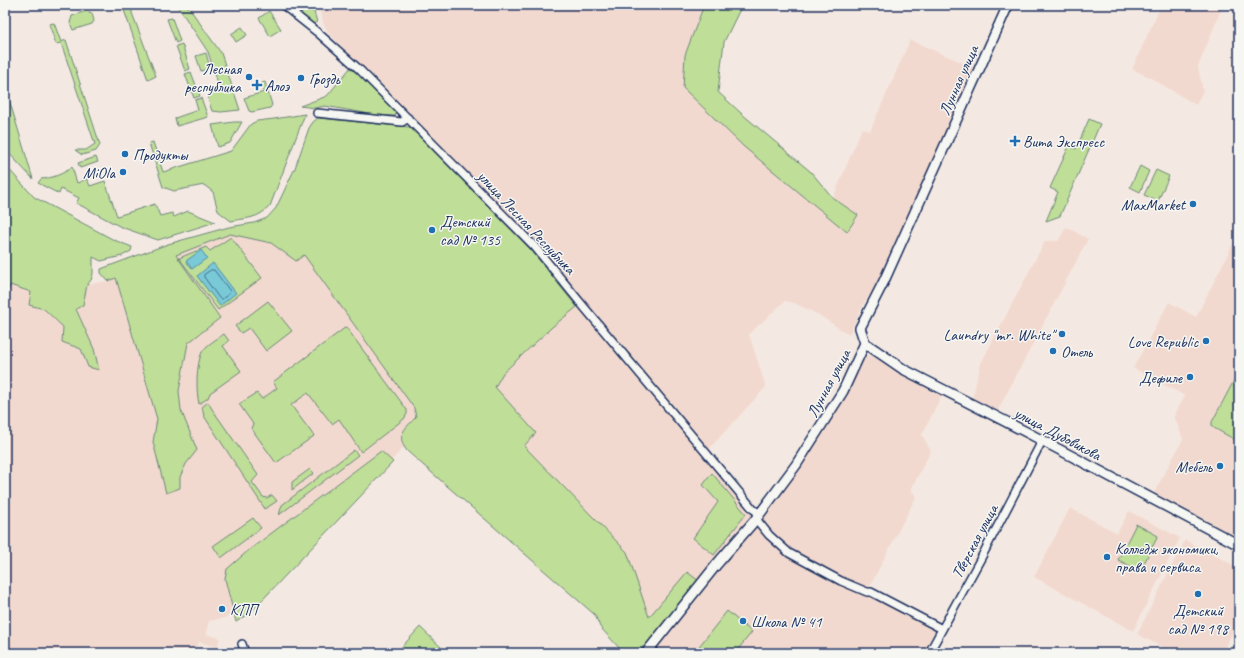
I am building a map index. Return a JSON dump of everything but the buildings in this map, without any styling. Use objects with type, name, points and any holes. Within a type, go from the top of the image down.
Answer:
[{"type":"street","name":"улица Лесная Республика","points":[[283,5],[317,32],[360,70],[535,247],[753,509],[769,535],[789,553],[841,581],[867,592],[871,592],[942,629]]},
{"type":"street","name":"Лунная улица","points":[[646,653],[717,564],[758,517],[796,465],[843,392],[865,343],[860,328],[884,281],[1008,5]]},
{"type":"street","points":[[317,113],[402,122],[408,118]]},
{"type":"street","name":"улица Дубовикова","points":[[865,343],[903,369],[1239,545]]},
{"type":"street","name":"Тверская улица","points":[[929,653],[981,558],[1042,441]]},
{"type":"street","points":[[242,644],[245,653]]},
{"type":"shaded area","points":[[318,5],[704,5],[685,55],[683,88],[847,232],[858,215],[833,198],[862,128],[870,131],[910,40],[975,68],[877,286],[864,303],[849,335],[819,315],[794,303],[785,301],[749,334],[766,387],[709,449],[583,300],[539,244],[329,34],[324,25]]},
{"type":"shaded area","points":[[1161,5],[1223,5],[1198,67],[1203,91],[1196,105],[1149,77],[1132,69]]},
{"type":"shaded area","points":[[1066,227],[1088,239],[997,412],[972,399],[981,363],[1045,241],[1058,241]]},
{"type":"shaded area","points":[[1239,232],[1239,371],[1212,422],[1212,426],[1239,442],[1239,538],[1154,493],[1183,439],[1174,416],[1185,396],[1133,368],[1169,302],[1196,317]]},
{"type":"shaded area","points":[[230,233],[297,248],[305,252],[433,404],[405,446],[251,610],[209,621],[206,634],[220,638],[217,647],[199,642],[195,653],[5,653],[5,303],[10,285],[31,292],[29,305],[44,309],[63,327],[62,342],[81,349],[88,367],[94,349],[76,309],[83,305],[87,284],[108,281]]},
{"type":"shaded area","points":[[577,307],[753,516],[653,636],[464,409],[552,327]]},
{"type":"shaded area","points":[[871,355],[943,393],[922,435],[931,451],[911,489],[916,497],[869,588],[938,626],[923,653],[653,653],[763,517],[800,467],[847,393],[863,359],[866,356]]},
{"type":"shaded area","name":"Колледж экономики, права и сервиса","points":[[1070,508],[1117,533],[1129,511],[1180,538],[1133,631],[1034,577]]},
{"type":"shaded area","name":"Детский сад № 198","points":[[1185,540],[1239,568],[1239,620],[1222,653],[1173,653],[1137,634]]},
{"type":"green space","points":[[127,5],[132,5],[132,13],[156,76],[148,80],[124,10]]},
{"type":"green space","points":[[177,5],[187,5],[221,53],[240,110],[221,112],[212,111],[208,99],[211,90],[219,87],[208,52]]},
{"type":"green space","points":[[289,5],[312,5],[317,22],[313,24]]},
{"type":"green space","points":[[704,5],[742,5],[724,42],[718,92],[811,172],[833,198],[858,215],[847,232],[744,147],[683,88],[685,55]]},
{"type":"green space","points":[[86,11],[92,13],[94,21],[92,24],[73,30],[70,23],[72,16]]},
{"type":"green space","points":[[269,11],[281,29],[270,36],[259,18]]},
{"type":"green space","points":[[172,18],[180,41],[176,43],[167,19]]},
{"type":"green space","points":[[54,23],[61,42],[66,40],[100,145],[96,151],[82,155],[75,150],[86,150],[95,144],[61,43],[56,44],[49,24]]},
{"type":"green space","points":[[242,27],[247,35],[236,42],[231,34]]},
{"type":"green space","points":[[182,44],[190,69],[185,71],[176,46]]},
{"type":"green space","points":[[206,53],[210,68],[201,71],[196,56]]},
{"type":"green space","points":[[351,67],[391,105],[396,113],[395,116],[376,115],[325,106],[315,108],[300,106],[327,96]]},
{"type":"green space","points":[[191,72],[200,96],[194,98],[185,74]]},
{"type":"green space","points":[[265,82],[272,105],[270,108],[252,112],[249,111],[244,98],[264,92],[262,83]]},
{"type":"green space","points":[[5,86],[33,179],[5,149]]},
{"type":"green space","points":[[201,98],[208,117],[177,126],[175,118],[198,110],[195,100]]},
{"type":"green space","points":[[305,114],[270,206],[257,216],[231,221],[218,211],[213,192],[204,185],[174,191],[163,187],[149,143],[153,142],[163,172],[231,151],[251,124],[257,121]]},
{"type":"green space","points":[[318,118],[409,127],[415,130],[531,250],[577,307],[552,327],[503,373],[495,387],[536,433],[524,446],[627,552],[649,617],[687,572],[699,581],[639,653],[626,653],[621,650],[600,627],[595,615],[407,451],[403,445],[402,436],[405,429],[416,417],[414,408],[304,255],[296,261],[271,243],[230,234],[176,255],[220,318],[188,343],[179,391],[181,410],[197,450],[186,464],[180,477],[180,488],[166,493],[153,442],[157,419],[116,278],[108,281],[101,273],[101,269],[168,244],[229,227],[254,223],[267,218],[276,208],[295,168],[309,128]]},
{"type":"green space","points":[[1089,119],[1100,124],[1060,216],[1046,221],[1058,192],[1050,188],[1069,146],[1076,149]]},
{"type":"green space","points":[[242,122],[230,143],[218,147],[212,125]]},
{"type":"green space","points":[[96,157],[98,162],[80,168],[78,163]]},
{"type":"green space","points":[[5,165],[34,197],[114,240],[132,247],[131,251],[122,256],[101,261],[93,257],[93,274],[87,285],[83,305],[76,309],[94,349],[99,370],[88,367],[81,349],[62,342],[63,327],[44,309],[29,305],[31,292],[10,285],[5,303]]},
{"type":"green space","points":[[1140,166],[1149,171],[1140,192],[1130,187]]},
{"type":"green space","points":[[72,167],[77,183],[87,179],[90,186],[105,181],[117,216],[155,204],[160,216],[172,213],[174,217],[188,211],[215,222],[158,240],[121,227],[76,203],[79,198],[61,189],[59,194],[38,183],[41,179],[58,175]]},
{"type":"green space","points":[[1156,170],[1169,176],[1158,201],[1144,195]]},
{"type":"green space","points":[[231,237],[262,278],[218,310],[179,258],[206,247],[210,251]]},
{"type":"green space","points":[[268,301],[292,331],[266,351],[249,328],[241,333],[235,326]]},
{"type":"green space","points":[[346,327],[407,410],[407,414],[404,419],[361,452],[339,419],[332,424],[308,393],[291,405],[314,436],[276,463],[251,428],[253,424],[239,404],[257,393],[262,399],[277,388],[273,382]]},
{"type":"green space","points":[[224,334],[229,341],[223,346],[241,371],[210,393],[208,398],[199,404],[197,378],[200,357],[206,347]]},
{"type":"green space","points":[[1239,371],[1239,442],[1214,428],[1212,426],[1212,422]]},
{"type":"green space","points":[[208,402],[258,475],[252,482],[263,497],[267,498],[272,495],[277,501],[265,509],[204,416],[202,407]]},
{"type":"green space","points":[[354,450],[358,455],[279,515],[282,505]]},
{"type":"green space","points":[[381,451],[393,462],[249,614],[236,622],[225,579],[227,569],[249,550]]},
{"type":"green space","points":[[310,469],[314,473],[292,490],[292,482]]},
{"type":"green space","points":[[712,473],[746,514],[714,555],[693,538],[718,502],[703,485]]},
{"type":"green space","points":[[253,518],[261,528],[221,558],[213,546]]},
{"type":"green space","points":[[1136,524],[1158,536],[1140,571],[1118,560]]},
{"type":"green space","points":[[727,611],[752,632],[735,653],[703,653],[697,649]]},
{"type":"green space","points":[[420,627],[447,653],[400,653],[398,651]]},
{"type":"water","points":[[201,250],[207,258],[192,269],[186,261]]},
{"type":"water","points":[[213,263],[236,293],[220,306],[197,276]]},
{"type":"place","name":"Лесная республика","points":[[249,77]]},
{"type":"place","name":"Гроздь","points":[[301,78]]},
{"type":"place","name":"Алоэ","points":[[257,85]]},
{"type":"place","name":"Вита Экспресс","points":[[1015,141]]},
{"type":"place","name":"Продукты","points":[[125,154]]},
{"type":"place","name":"MiOla","points":[[123,172]]},
{"type":"place","name":"MaxMarket","points":[[1193,204]]},
{"type":"place","name":"Детский сад № 135","points":[[432,230]]},
{"type":"place","name":"Laundry \"mr. White\"","points":[[1062,334]]},
{"type":"place","name":"Love Republic","points":[[1206,341]]},
{"type":"place","name":"Отель","points":[[1053,351]]},
{"type":"place","name":"Дефиле","points":[[1190,377]]},
{"type":"place","name":"Мебель","points":[[1220,466]]},
{"type":"place","name":"Колледж экономики, права и сервиса","points":[[1107,557]]},
{"type":"place","name":"Детский сад № 198","points":[[1198,594]]},
{"type":"place","name":"КПП","points":[[222,609]]},
{"type":"place","name":"Школа № 41","points":[[743,621]]}]
